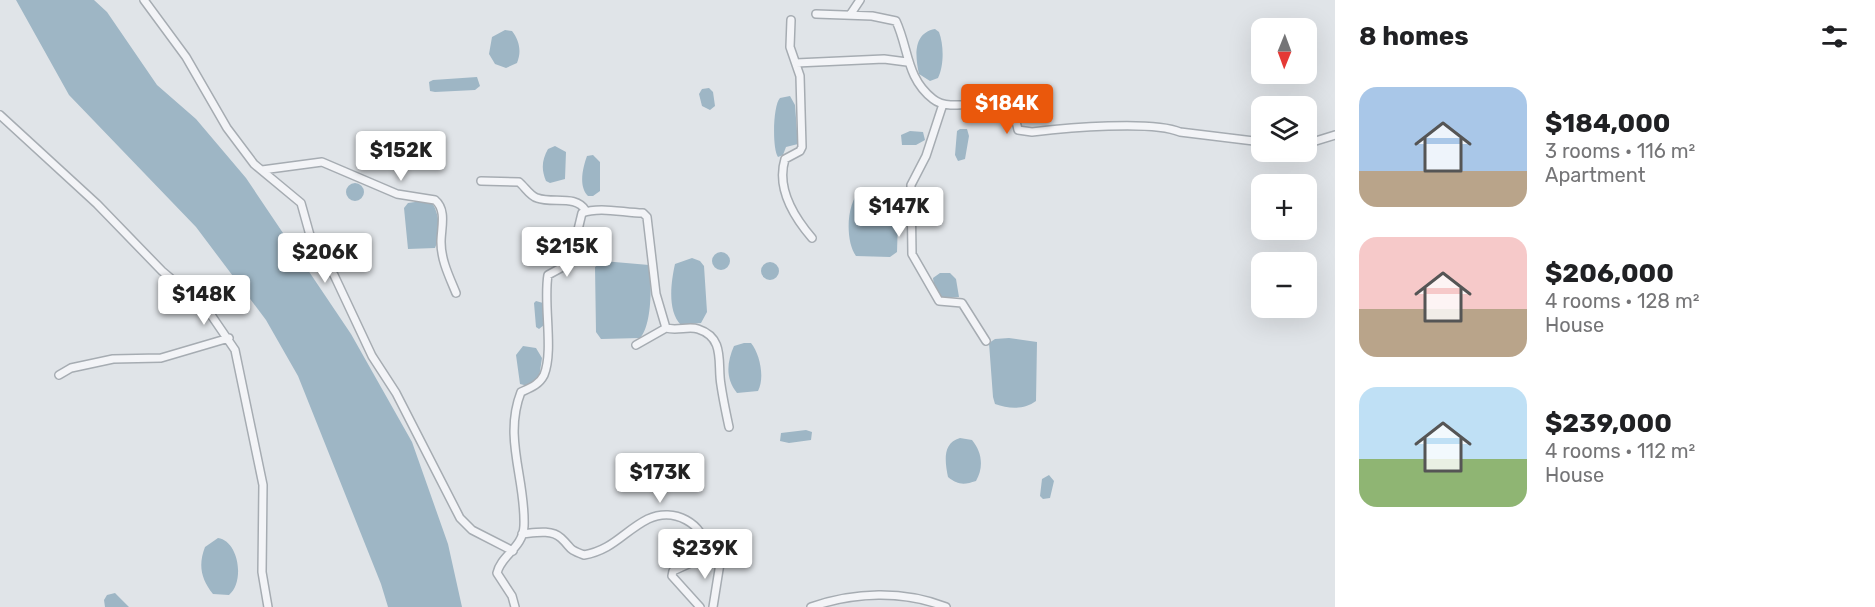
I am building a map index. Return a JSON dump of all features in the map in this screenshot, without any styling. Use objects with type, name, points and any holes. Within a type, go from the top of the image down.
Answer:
[{"type":"street","points":[[144,0],[186,57],[227,128],[262,170],[301,203],[313,246],[334,274],[372,356],[400,401],[460,518],[472,530],[513,551]]},
{"type":"street","points":[[850,15],[860,0]]},
{"type":"street","points":[[816,14],[850,15],[896,21],[904,42],[907,62],[922,89],[943,104],[1000,104],[1012,112],[1018,130],[1032,132],[1127,125],[1170,128],[1180,132],[1251,141]]},
{"type":"street","points":[[791,20],[790,47],[800,76],[802,147],[800,152],[785,159],[784,176],[787,201],[799,223],[812,238]]},
{"type":"street","points":[[796,63],[884,60],[907,62]]},
{"type":"street","points":[[943,104],[926,156],[911,185],[912,254],[929,280],[935,297],[939,301],[962,303],[986,341]]},
{"type":"street","points":[[0,115],[97,204],[162,271],[207,309],[229,338],[235,350],[263,486],[262,572],[268,607]]},
{"type":"street","points":[[1317,141],[1335,135]]},
{"type":"street","points":[[262,170],[322,162],[397,194],[435,200],[440,204],[442,214],[443,261],[456,293]]},
{"type":"street","points":[[481,181],[519,182],[537,198],[572,201],[583,205],[586,211]]},
{"type":"street","points":[[516,607],[507,586],[497,573],[500,562],[513,551],[522,534],[524,523],[513,448],[517,402],[521,392],[537,384],[544,374],[548,320],[545,297],[548,275],[570,264],[577,241],[579,218],[586,211],[643,213],[647,217],[656,294],[666,328]]},
{"type":"street","points":[[636,345],[666,328],[678,331],[696,328],[709,334],[719,348],[720,384],[729,427]]},
{"type":"street","points":[[59,375],[71,368],[113,359],[161,358],[205,347],[229,338]]},
{"type":"street","points":[[522,534],[546,532],[560,537],[567,549],[584,555],[612,546],[650,518],[669,515],[683,518],[695,525],[703,536],[706,551],[695,561],[673,571],[672,576],[700,607]]},
{"type":"street","points":[[713,607],[721,557]]},
{"type":"street","points":[[811,607],[827,601],[883,594],[927,600],[946,607]]},
{"type":"water","points":[[16,0],[94,0],[107,12],[157,85],[196,119],[246,178],[351,334],[412,442],[448,544],[462,607],[388,607],[381,584],[298,376],[266,320],[196,227],[69,95]]},
{"type":"water","points":[[935,29],[941,37],[942,62],[938,78],[930,81],[919,74],[917,46],[923,35]]},
{"type":"water","points":[[505,30],[512,31],[518,42],[519,50],[517,63],[506,68],[495,64],[489,54],[492,37]]},
{"type":"water","points":[[477,77],[480,86],[475,90],[430,91],[429,82],[433,80]]},
{"type":"water","points":[[709,88],[713,92],[715,106],[710,110],[702,106],[699,94],[702,89]]},
{"type":"water","points":[[790,96],[795,105],[798,144],[786,147],[783,155],[778,157],[774,136],[776,109],[780,98]]},
{"type":"water","points":[[967,129],[969,136],[965,159],[958,161],[955,155],[957,131]]},
{"type":"water","points":[[910,131],[923,132],[925,140],[916,145],[902,145],[901,135]]},
{"type":"water","points":[[555,146],[566,152],[565,179],[550,183],[546,181],[543,172],[544,157],[548,149]]},
{"type":"water","points":[[593,155],[600,162],[600,191],[593,196],[588,196],[582,182],[583,171],[587,156]]},
{"type":"water","points":[[351,183],[359,183],[364,188],[362,199],[351,201],[346,196],[346,188]]},
{"type":"water","points":[[888,188],[893,190],[893,217],[898,219],[897,252],[890,257],[856,256],[852,249],[849,232],[852,203],[861,190]]},
{"type":"water","points":[[422,201],[432,203],[437,213],[439,225],[437,243],[435,248],[408,249],[404,208],[408,203]]},
{"type":"water","points":[[560,236],[567,238],[570,251],[567,256],[559,256],[557,241]]},
{"type":"water","points":[[721,252],[727,255],[730,261],[727,267],[721,270],[715,267],[712,261],[715,255]]},
{"type":"water","points":[[692,258],[700,261],[704,266],[707,312],[701,323],[681,325],[674,312],[671,288],[675,264]]},
{"type":"water","points":[[603,261],[649,265],[651,292],[649,314],[640,338],[601,339],[596,332],[595,267]]},
{"type":"water","points":[[770,262],[776,265],[779,271],[776,277],[770,280],[764,277],[761,271],[764,265]]},
{"type":"water","points":[[940,273],[950,273],[956,279],[959,297],[942,298],[934,286],[933,278]]},
{"type":"water","points":[[536,301],[543,303],[544,325],[539,329],[536,327],[534,303]]},
{"type":"water","points":[[1009,338],[1037,342],[1036,401],[1021,407],[1011,408],[995,404],[993,397],[989,343],[995,339]]},
{"type":"water","points":[[751,343],[757,353],[761,366],[761,380],[758,391],[737,393],[730,382],[729,364],[734,346]]},
{"type":"water","points":[[523,346],[536,348],[542,358],[539,378],[528,386],[520,384],[516,355]]},
{"type":"water","points":[[806,430],[812,432],[811,440],[789,443],[780,441],[781,433]]},
{"type":"water","points":[[960,438],[972,440],[981,460],[976,481],[961,484],[948,477],[946,459],[950,444]]},
{"type":"water","points":[[1049,475],[1054,481],[1050,498],[1043,499],[1040,496],[1042,479]]},
{"type":"water","points":[[218,538],[231,546],[237,563],[237,581],[229,595],[213,594],[202,572],[205,547]]},
{"type":"water","points":[[115,593],[129,607],[105,607],[104,600],[107,595]]}]
